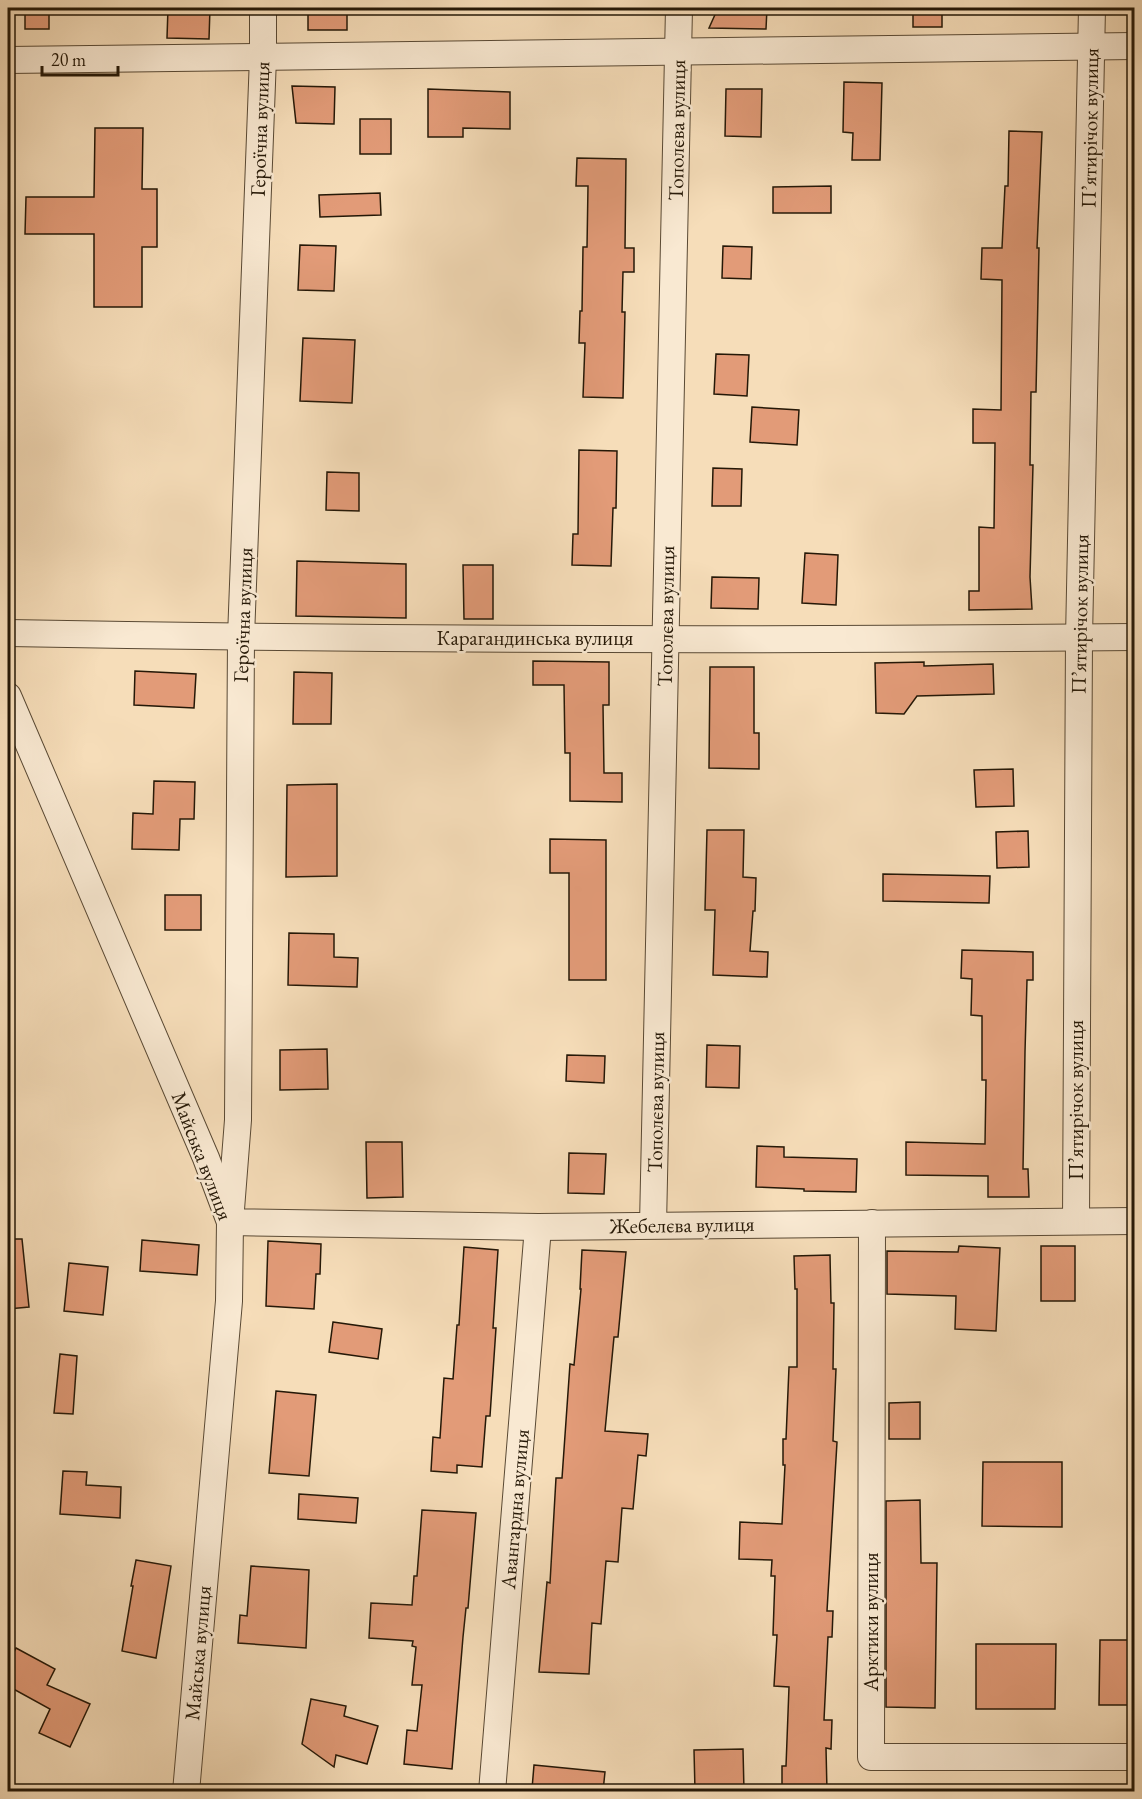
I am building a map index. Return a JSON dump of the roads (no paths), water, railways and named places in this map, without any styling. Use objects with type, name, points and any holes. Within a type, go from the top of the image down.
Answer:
[{"type":"street","name":"Героїчна вулиця","points":[[230,1222],[238,1120],[241,637],[263,8]]},
{"type":"street","name":"Тополєва вулиця","points":[[653,1225],[679,8]]},
{"type":"street","name":"П’ятирічок вулиця","points":[[1076,1221],[1080,638],[1092,8]]},
{"type":"street","points":[[8,60],[1134,46]]},
{"type":"street","name":"Карагандинська вулиця","points":[[8,633],[241,637],[666,639],[1134,637]]},
{"type":"street","name":"Майська вулиця","points":[[8,696],[206,1158],[230,1222],[229,1301],[186,1791]]},
{"type":"street","name":"Жебелєва вулиця","points":[[230,1222],[538,1227],[1134,1221]]},
{"type":"street","name":"Арктики вулиця","points":[[872,1223],[871,1757],[1134,1757]]},
{"type":"street","name":"Авангардна вулиця","points":[[492,1791],[538,1227]]}]
